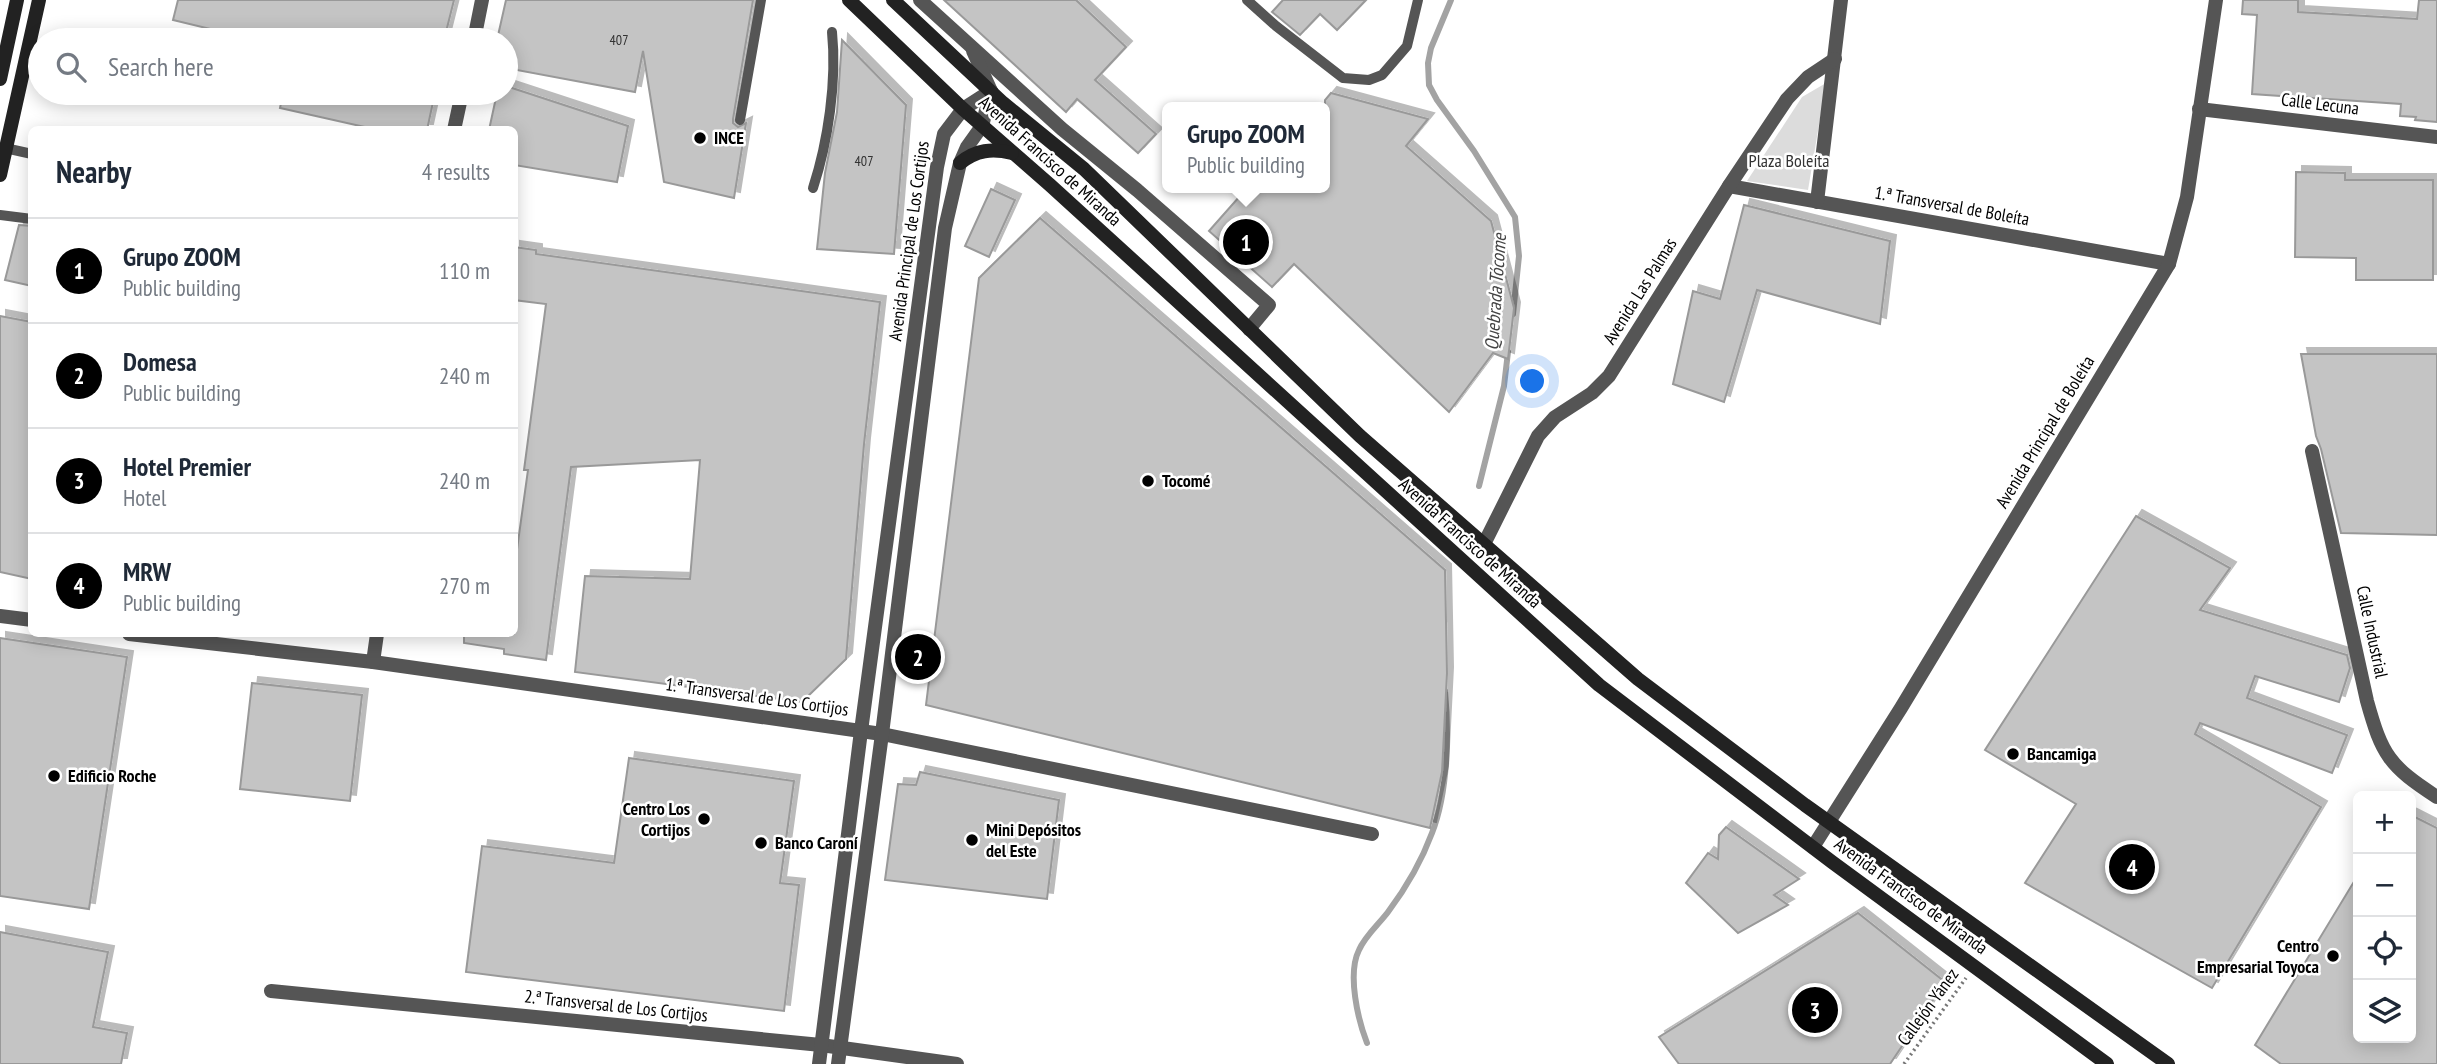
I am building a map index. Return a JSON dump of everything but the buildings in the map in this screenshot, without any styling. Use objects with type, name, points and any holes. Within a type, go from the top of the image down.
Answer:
[{"type":"main road","points":[[0,79],[17,0]]},
{"type":"main road","points":[[33,28],[39,0]]},
{"type":"main road","name":"Avenida Francisco de Miranda","points":[[849,0],[963,109],[1599,685],[2107,1064]]},
{"type":"main road","name":"Avenida Francisco de Miranda","points":[[893,0],[991,91],[1084,169],[1360,436],[1638,679],[1831,822],[2168,1064]]},
{"type":"main road","points":[[0,175],[28,48]]},
{"type":"main road","points":[[960,163],[970,155],[982,151],[1013,154]]},
{"type":"street","points":[[476,28],[482,0]]},
{"type":"street","name":"Avenida Francisco de Miranda","points":[[920,0],[1062,130],[1137,190],[1269,305],[1250,329]]},
{"type":"street","points":[[1817,202],[1840,0]]},
{"type":"street","name":"Avenida Principal de Boleíta","points":[[1813,847],[1831,822],[2169,264],[2187,197],[2216,0]]},
{"type":"street","points":[[970,46],[991,91]]},
{"type":"street","name":"Avenida Las Palmas","points":[[1484,544],[1538,436],[1555,417],[1592,393],[1609,376],[1787,99],[1808,77],[1835,59]]},
{"type":"street","name":"Avenida Principal de Los Cortijos","points":[[819,1064],[860,731],[937,167],[944,134],[963,109],[991,91]]},
{"type":"street","name":"Avenida Principal de Los Cortijos","points":[[838,1064],[883,734],[945,228],[960,163],[982,126],[991,91]]},
{"type":"street","points":[[455,126],[459,105]]},
{"type":"street","name":"Calle Lecuna","points":[[2199,108],[2437,137]]},
{"type":"street","points":[[1038,132],[1062,130]]},
{"type":"street","points":[[1082,146],[1084,169]]},
{"type":"street","name":"1.ª Transversal de Boleíta","points":[[1729,186],[2169,264]]},
{"type":"street","name":"Calle Industrial","points":[[2312,451],[2377,736],[2389,760],[2437,797]]},
{"type":"street","points":[[0,615],[28,619]]},
{"type":"street","name":"1.ª Transversal de Los Cortijos","points":[[155,637],[373,662],[883,734],[1373,834]]},
{"type":"street","points":[[373,662],[377,637]]},
{"type":"street","name":"2.ª Transversal de Los Cortijos","points":[[271,991],[821,1045],[957,1064]]},
{"type":"lane","points":[[740,120],[761,0]]},
{"type":"lane","points":[[1247,0],[1343,78],[1356,81],[1382,75],[1407,46],[1418,0]]},
{"type":"lane","points":[[813,188],[820,166],[835,61],[832,32]]},
{"type":"lane","points":[[5,148],[28,153]]},
{"type":"lane","points":[[0,215],[28,218]]},
{"type":"path","name":"Callejón Yánez","points":[[1904,1064],[1975,967]]},
{"type":"green space","name":"Plaza Boleíta","points":[[1826,83],[1808,190],[1747,181],[1802,97]]},
{"type":"waterway","name":"Quebrada Tócome","points":[[1451,0],[1431,48],[1428,63],[1429,85],[1515,217],[1519,256],[1513,314]]},
{"type":"waterway","name":"Quebrada Tócome","points":[[1479,486],[1504,386],[1508,352]]},
{"type":"waterway","name":"Quebrada Tócome","points":[[1367,1043],[1355,997],[1356,960],[1365,940],[1407,884],[1432,833],[1441,800],[1446,763],[1445,691]]},
{"type":"place","name":"INCE","points":[[700,138]]},
{"type":"place","name":"Grupo ZOOM","points":[[1246,242]]},
{"type":"place","name":"Tocomé","points":[[1148,481]]},
{"type":"place","name":"Domesa","points":[[918,657]]},
{"type":"place","name":"Bancamiga","points":[[2013,754]]},
{"type":"place","name":"Edificio Roche","points":[[54,776]]},
{"type":"place","name":"Centro Los Cortijos","points":[[704,819]]},
{"type":"place","name":"Mini Depósitos del Este","points":[[972,840]]},
{"type":"place","name":"Banco Caroní","points":[[761,843]]},
{"type":"place","name":"MRW","points":[[2132,867]]},
{"type":"place","name":"Centro Empresarial Toyoca","points":[[2333,956]]},
{"type":"place","name":"Hotel Premier","points":[[1815,1010]]}]
